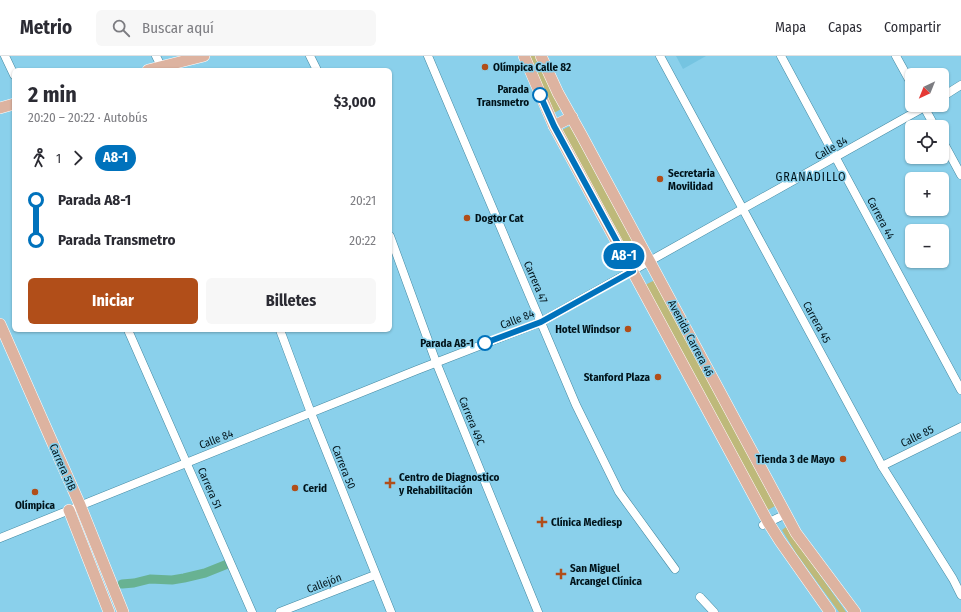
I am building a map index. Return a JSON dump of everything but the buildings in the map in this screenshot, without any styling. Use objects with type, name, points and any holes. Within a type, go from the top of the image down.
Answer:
[{"type":"main road","points":[[162,68],[204,56]]},
{"type":"main road","name":"Avenida Carrera 46","points":[[524,56],[554,126],[633,271],[766,524],[780,541],[830,612]]},
{"type":"main road","name":"Avenida Carrera 46","points":[[542,56],[550,78],[796,533],[855,612]]},
{"type":"main road","points":[[0,108],[12,105]]},
{"type":"main road","points":[[554,126],[572,117]]},
{"type":"main road","name":"Carrera 51B","points":[[0,324],[80,505],[123,612]]},
{"type":"main road","points":[[69,510],[109,612]]},
{"type":"street","points":[[5,56],[12,71]]},
{"type":"street","points":[[156,56],[162,68]]},
{"type":"street","points":[[310,56],[316,68]]},
{"type":"street","name":"Carrera 47","points":[[428,56],[576,405],[619,492],[675,569]]},
{"type":"street","name":"Carrera 45","points":[[660,56],[882,466],[953,579],[961,595]]},
{"type":"street","name":"Carrera 44","points":[[781,56],[961,390]]},
{"type":"street","points":[[896,56],[905,72]]},
{"type":"street","points":[[949,92],[961,85]]},
{"type":"street","name":"Calle 84","points":[[0,538],[436,362],[541,322],[743,210],[915,112]]},
{"type":"street","points":[[949,153],[961,175]]},
{"type":"street","name":"Carrera 49C","points":[[392,241],[436,362],[538,612]]},
{"type":"street","name":"Carrera 51","points":[[129,332],[252,612]]},
{"type":"street","name":"Carrera 50","points":[[281,332],[311,413],[390,612]]},
{"type":"street","name":"Calle 85","points":[[882,466],[961,427]]},
{"type":"street","points":[[766,524],[786,514]]},
{"type":"street","name":"Callejón","points":[[280,612],[375,575]]},
{"type":"street","points":[[700,597],[714,612]]},
{"type":"shaded area","points":[[529,56],[536,56],[561,109],[554,113]]},
{"type":"shaded area","points":[[676,56],[706,56],[683,69]]},
{"type":"shaded area","points":[[570,126],[639,253],[631,257],[562,130]]},
{"type":"shaded area","points":[[655,280],[775,506],[766,511],[645,285]]},
{"type":"shaded area","points":[[786,527],[846,612],[839,612],[796,553],[782,530]]},
{"type":"waterway","points":[[122,584],[150,579],[172,580],[184,578],[205,573],[230,563]]},
{"type":"bus line","name":"A8-1","points":[[485,343],[541,322],[633,271],[554,126],[540,95]]},
{"type":"place","name":"Olímpica Calle 82","points":[[485,67]]},
{"type":"place","name":"Parada Transmetro","points":[[540,95]]},
{"type":"place","name":"Secretaria Movilidad","points":[[660,179]]},
{"type":"place","name":"Dogtor Cat","points":[[467,218]]},
{"type":"place","name":"Hotel Windsor","points":[[628,329]]},
{"type":"place","name":"Parada A8-1","points":[[485,343]]},
{"type":"place","name":"Stanford Plaza","points":[[658,377]]},
{"type":"place","name":"Tienda 3 de Mayo","points":[[843,459]]},
{"type":"place","name":"Centro de Diagnostico y Rehabilitación","points":[[390,483]]},
{"type":"place","name":"Cerid","points":[[295,488]]},
{"type":"place","name":"Olímpica","points":[[35,492]]},
{"type":"place","name":"Clínica Mediesp","points":[[542,522]]},
{"type":"place","name":"San Miguel Arcangel Clínica","points":[[561,574]]},
{"type":"district","name":"GRANADILLO","points":[[811,177]]}]
